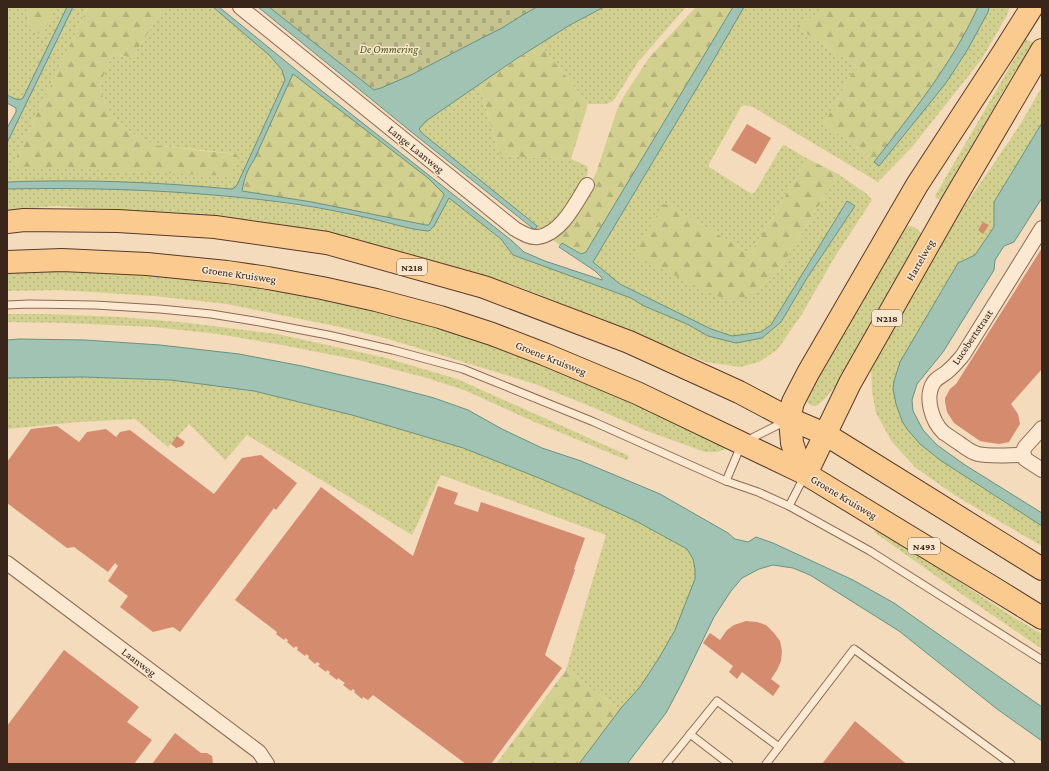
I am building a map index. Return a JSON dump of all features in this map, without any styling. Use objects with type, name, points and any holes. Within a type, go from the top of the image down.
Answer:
[{"type":"main road","points":[[806,474],[798,461],[792,442],[790,418],[794,402],[808,373],[917,185],[1027,10]]},
{"type":"main road","name":"Hartelweg","points":[[806,474],[854,376],[952,203],[1040,56]]},
{"type":"main road","name":"N218","points":[[7,222],[24,220],[125,221],[215,227],[327,243],[484,287],[615,336],[739,392],[790,418]]},
{"type":"main road","name":"Groene Kruisweg","points":[[7,262],[76,261],[171,266],[268,278],[376,300],[440,317],[492,334],[537,351],[637,393],[806,474],[1042,618]]},
{"type":"main road","points":[[790,418],[825,434],[1042,569]]},
{"type":"street","name":"Lange Laanweg","points":[[240,7],[515,229],[526,235],[537,237],[547,234],[560,225],[587,185]]},
{"type":"street","name":"Lucebertstraat","points":[[1023,455],[988,455],[970,451],[938,426],[931,409],[930,399],[934,382],[956,364],[963,355],[1042,228]]},
{"type":"street","points":[[1042,428],[1023,451],[1025,459],[1042,470]]},
{"type":"street","name":"Laanweg","points":[[7,563],[259,752],[267,764]]},
{"type":"lane","points":[[7,305],[95,305],[211,314],[328,335],[393,350],[464,369],[594,422],[726,481],[758,492],[789,506],[870,551],[1042,660]]},
{"type":"lane","points":[[726,481],[742,443],[790,418]]},
{"type":"lane","name":"Hartelweg","points":[[789,506],[806,474]]},
{"type":"lane","points":[[766,764],[854,649],[1011,764]]},
{"type":"lane","points":[[666,764],[717,701],[779,747]]},
{"type":"lane","points":[[690,734],[729,764]]},
{"type":"green space","points":[[7,7],[26,7],[30,29],[42,35],[56,7],[67,7],[23,98],[19,100],[7,95]]},
{"type":"green space","points":[[26,7],[56,7],[42,35],[30,29]]},
{"type":"green space","points":[[73,7],[88,7],[12,166],[237,154],[155,145],[135,135],[118,122],[107,107],[100,90],[101,82],[112,55],[133,57],[164,7],[213,7],[269,55],[282,70],[285,80],[237,185],[234,188],[119,182],[7,182],[7,143]]},
{"type":"green space","points":[[88,7],[164,7],[133,57],[112,55],[101,82],[100,90],[107,107],[118,122],[135,135],[155,145],[237,154],[238,158],[230,176],[12,166]]},
{"type":"green space","name":"De Ommering","points":[[269,7],[550,7],[380,102],[373,90]]},
{"type":"green space","points":[[604,7],[686,7],[638,62],[614,100],[607,104],[588,104],[540,44],[570,25]]},
{"type":"green space","points":[[696,7],[733,7],[586,252],[581,254],[562,243],[560,245],[550,238],[589,187],[596,173],[617,110],[624,96],[649,58]]},
{"type":"green space","points":[[744,7],[828,7],[798,26],[798,28],[856,66],[825,122],[830,128],[861,150],[879,166],[946,83],[968,49],[988,12],[989,7],[1010,7],[1006,17],[981,60],[912,147],[878,182],[753,107],[744,105],[741,107],[709,164],[709,167],[752,194],[755,192],[782,146],[784,145],[808,159],[752,251],[749,253],[668,205],[747,296],[777,274],[838,174],[867,194],[872,200],[834,258],[802,314],[777,350],[759,362],[740,367],[706,362],[517,286],[407,254],[214,217],[56,206],[7,210],[7,189],[50,188],[137,190],[223,196],[351,214],[425,231],[449,197],[501,239],[513,255],[631,298],[644,306],[687,324],[708,336],[732,337],[710,329],[620,284],[593,262]],"holes":[[[847,201],[855,206],[807,278],[781,322],[762,338],[733,337],[761,332],[771,325]]]},
{"type":"green space","points":[[828,7],[978,7],[968,28],[944,68],[874,162],[861,150],[830,128],[825,122],[856,66],[797,26]]},
{"type":"green space","points":[[1026,39],[1033,43],[940,200],[936,198],[935,196]]},
{"type":"green space","points":[[540,44],[588,104],[571,159],[503,156],[498,151],[479,84]]},
{"type":"green space","points":[[292,73],[428,178],[444,194],[429,225],[312,202],[242,191],[248,171]]},
{"type":"green space","points":[[479,84],[498,151],[503,156],[571,159],[587,166],[587,175],[562,217],[541,232],[536,228],[537,226],[423,134],[419,129],[426,121]]},
{"type":"green space","points":[[1042,87],[1042,123],[994,202],[994,227],[975,255],[958,263],[900,362],[896,404],[902,421],[907,429],[940,460],[1042,526],[1042,546],[956,496],[916,468],[892,442],[876,413],[872,392],[871,366],[953,223],[1018,128]]},
{"type":"green space","points":[[808,159],[838,174],[777,274],[747,296],[729,301],[637,257],[635,254],[663,204],[668,205],[749,253],[752,251]]},
{"type":"green space","points":[[911,226],[916,228],[922,234],[877,315],[836,386],[823,401],[816,406],[810,405],[806,396],[905,227]]},
{"type":"green space","points":[[7,271],[113,271],[215,282],[303,294],[456,332],[617,396],[692,429],[728,448],[717,452],[705,452],[647,431],[535,384],[385,338],[340,327],[227,304],[154,296],[60,290],[7,291]]},
{"type":"green space","points":[[7,314],[120,317],[189,323],[277,334],[386,358],[457,379],[629,456],[627,460],[537,423],[464,390],[427,378],[358,360],[218,334],[154,327],[7,322]]},
{"type":"green space","points":[[82,377],[171,380],[254,391],[352,415],[463,448],[579,495],[634,520],[687,549],[693,559],[695,579],[675,630],[659,658],[640,687],[620,710],[566,670],[606,535],[441,475],[412,535],[247,435],[225,460],[189,424],[168,447],[135,419],[78,422],[7,429],[7,378]]},
{"type":"green space","points":[[877,528],[1013,617],[1042,634],[1042,649],[874,532]]},
{"type":"green space","points":[[566,670],[620,710],[579,764],[496,764]]},
{"type":"shaded area","points":[[67,7],[73,7],[7,143],[7,128],[16,112],[16,108],[7,103],[7,95],[17,99],[23,98]]},
{"type":"shaded area","points":[[213,7],[219,7],[322,91],[511,240],[524,252],[545,261],[602,280],[602,278],[595,271],[559,247],[562,243],[581,254],[586,252],[733,7],[744,7],[593,262],[620,284],[711,329],[732,336],[761,332],[771,325],[847,201],[855,206],[807,278],[781,322],[762,338],[736,343],[708,336],[687,324],[644,306],[631,298],[513,255],[501,239],[449,198],[434,226],[429,231],[408,228],[314,207],[223,196],[115,189],[7,189],[7,182],[63,181],[147,183],[234,188],[237,185],[285,80],[282,70],[269,55]],"holes":[[[293,74],[428,178],[444,194],[429,225],[312,202],[242,191],[248,171]]]},
{"type":"shaded area","points":[[258,7],[269,7],[374,90],[411,75],[502,28],[537,7],[604,7],[570,25],[516,59],[426,121],[419,129],[423,134],[537,226],[535,230],[414,134]]},
{"type":"shaded area","points":[[978,7],[989,7],[988,12],[968,49],[946,83],[879,166],[874,162],[944,68],[968,28]]},
{"type":"shaded area","points":[[1042,123],[1042,198],[1014,242],[1004,246],[995,260],[994,270],[943,352],[917,384],[912,400],[913,411],[923,430],[937,445],[965,465],[1042,513],[1042,526],[940,460],[920,444],[902,421],[893,389],[900,362],[958,263],[975,255],[994,227],[994,202]]},
{"type":"shaded area","points":[[7,340],[85,340],[160,345],[239,354],[302,366],[385,385],[434,398],[468,410],[502,429],[542,448],[581,461],[660,494],[728,533],[735,539],[748,542],[756,537],[773,543],[853,580],[894,603],[1042,707],[1042,741],[997,709],[899,631],[810,575],[793,568],[773,565],[759,569],[742,578],[731,591],[714,617],[666,713],[627,764],[579,764],[621,708],[640,687],[675,630],[695,579],[693,559],[687,549],[634,520],[539,478],[463,448],[352,415],[254,391],[171,380],[82,377],[7,378]]},
{"type":"building","points":[[747,124],[771,138],[756,164],[731,150]]},
{"type":"building","points":[[983,222],[989,225],[983,234],[978,230]]},
{"type":"building","points":[[1042,248],[1042,369],[1011,404],[1018,414],[1020,424],[1009,442],[999,444],[980,441],[954,423],[947,412],[945,398],[950,389],[956,384]]},
{"type":"building","points":[[57,426],[79,442],[87,432],[106,429],[116,437],[120,432],[130,430],[214,494],[242,458],[261,455],[297,483],[276,510],[274,508],[180,632],[173,627],[153,632],[120,607],[128,596],[108,581],[118,566],[115,563],[108,572],[74,547],[67,548],[7,503],[7,462],[31,429]]},
{"type":"building","points":[[177,436],[185,442],[182,446],[176,448],[171,444]]},
{"type":"building","points":[[438,486],[458,493],[454,504],[478,512],[481,502],[585,538],[545,655],[562,668],[491,764],[466,764],[373,695],[368,700],[363,697],[362,699],[354,692],[355,691],[353,689],[351,691],[343,685],[345,683],[338,678],[337,680],[329,674],[330,672],[327,670],[326,672],[318,666],[320,664],[317,662],[315,664],[308,658],[309,656],[306,654],[305,656],[297,650],[298,648],[296,646],[294,648],[287,642],[288,640],[285,638],[284,640],[276,634],[277,632],[235,600],[321,487],[413,556]]},
{"type":"building","points":[[746,621],[766,625],[780,641],[782,651],[781,661],[771,679],[780,686],[773,696],[742,672],[737,679],[729,672],[733,666],[703,643],[710,633],[720,640],[727,630],[734,625]]},
{"type":"building","points":[[64,650],[139,707],[127,722],[152,740],[134,764],[7,764],[7,726]]},
{"type":"building","points":[[855,721],[904,762],[907,764],[822,764]]},
{"type":"building","points":[[175,733],[201,753],[207,753],[212,756],[213,763],[215,764],[152,764]]}]
